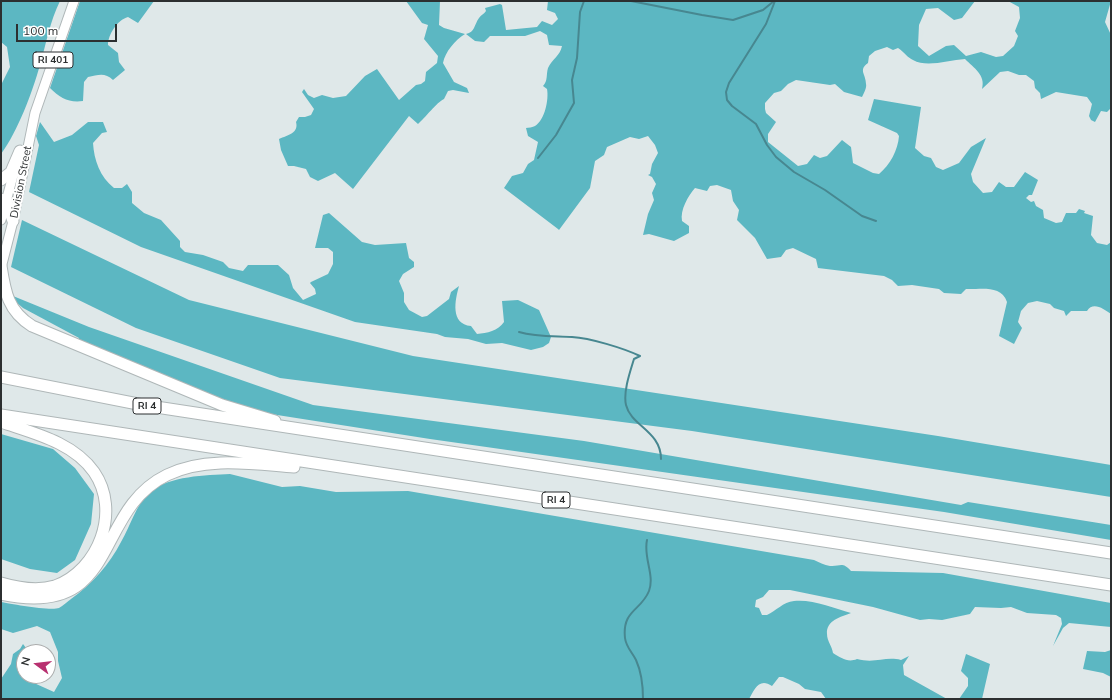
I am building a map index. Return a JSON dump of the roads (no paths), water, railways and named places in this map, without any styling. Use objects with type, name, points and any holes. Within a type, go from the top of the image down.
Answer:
[{"type":"highway","points":[[1,180],[11,172],[20,151]]},
{"type":"highway","points":[[3,200],[13,222]]},
{"type":"highway","points":[[1,267],[5,292],[9,301],[22,320],[32,326],[222,405],[266,417],[294,429]]},
{"type":"highway","name":"RI 4","points":[[1,377],[143,406],[1111,553]]},
{"type":"highway","name":"RI 4","points":[[1,415],[1111,585]]},
{"type":"highway","points":[[1,422],[40,435],[75,454],[93,471],[100,484],[104,496],[106,512],[99,544],[93,556],[76,575],[54,586],[41,588],[28,588],[1,583]]},
{"type":"highway","points":[[1,594],[20,598],[51,597],[63,594],[84,581],[100,562],[127,513],[141,493],[157,480],[180,469],[212,464],[250,464],[391,475]]},
{"type":"main road","name":"Division Street","points":[[1,220],[3,200],[20,151],[33,120],[74,1]]},
{"type":"main road","name":"Division Street","points":[[1,267],[13,222],[33,120]]},
{"type":"waterway","points":[[538,158],[556,135],[574,103],[572,80],[577,58],[580,12],[584,1]]},
{"type":"waterway","points":[[631,1],[733,20],[763,10],[774,1]]},
{"type":"waterway","points":[[775,1],[766,24],[729,83],[726,92],[727,100],[732,106],[756,124],[767,145],[776,157],[794,172],[825,190],[862,216],[876,221]]},
{"type":"waterway","points":[[519,332],[538,336],[588,339],[640,356],[634,359],[629,376],[625,394],[626,405],[629,412],[656,442],[660,450],[661,459]]},
{"type":"waterway","points":[[643,699],[639,669],[627,644],[625,629],[629,616],[646,598],[649,591],[651,579],[646,553],[647,540]]}]
